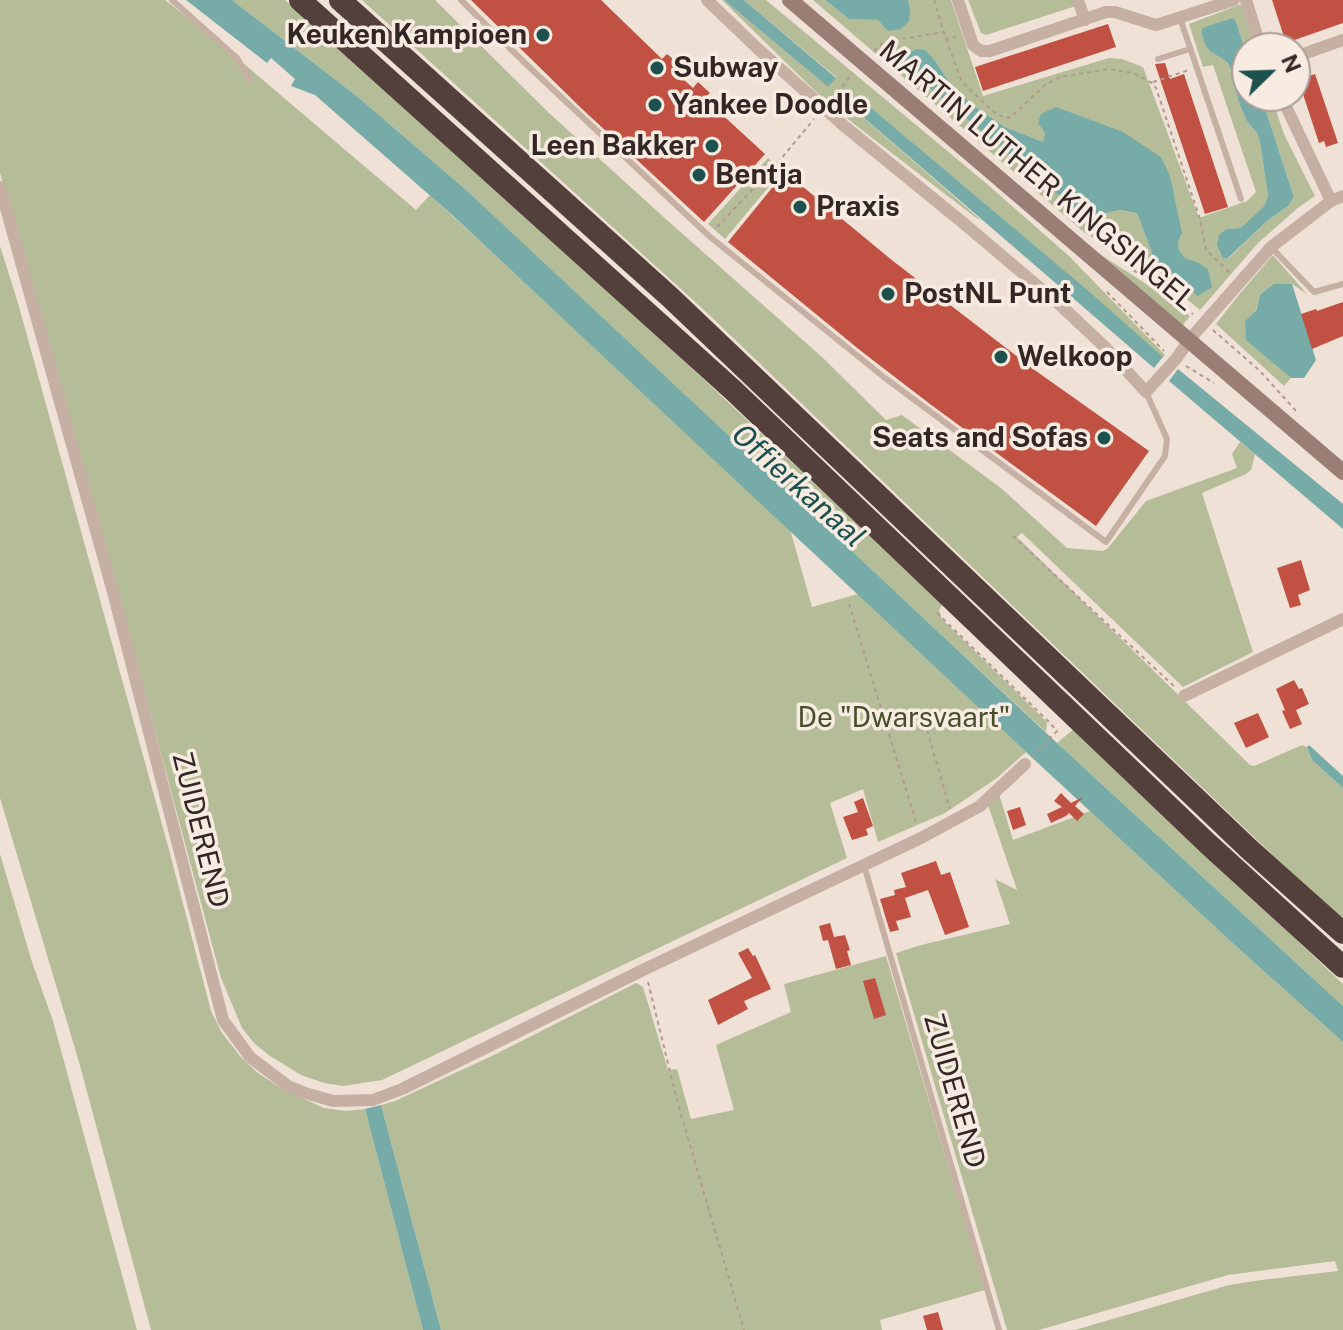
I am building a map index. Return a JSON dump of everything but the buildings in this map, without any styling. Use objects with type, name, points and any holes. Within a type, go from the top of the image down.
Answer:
[{"type":"highway","points":[[300,0],[734,391],[1207,843],[1343,967]]},
{"type":"highway","points":[[340,0],[671,298],[1238,838],[1343,933]]},
{"type":"street","points":[[707,0],[824,108],[1058,303],[1106,348],[1146,392]]},
{"type":"street","name":"MARTIN LUTHER KINGSINGEL","points":[[790,0],[1189,340],[1146,392]]},
{"type":"street","points":[[958,0],[973,45],[981,51],[990,51],[1106,12],[1156,25],[1234,0]]},
{"type":"street","points":[[1078,0],[1085,20]]},
{"type":"street","points":[[1246,0],[1256,32]]},
{"type":"street","points":[[1311,51],[1343,40]]},
{"type":"street","points":[[1290,112],[1337,199],[1271,247],[1189,340],[1342,468]]},
{"type":"street","name":"ZUIDEREND","points":[[0,187],[113,592],[223,1020],[250,1057],[288,1086],[333,1101],[373,1100],[402,1089],[921,838],[980,806],[1027,762]]},
{"type":"street","points":[[1184,696],[1343,619]]},
{"type":"lane","points":[[172,0],[237,58],[250,80]]},
{"type":"lane","points":[[461,0],[709,236],[885,378],[1106,542],[1165,456],[1167,439],[1146,392]]},
{"type":"lane","points":[[1180,18],[1241,199]]},
{"type":"lane","points":[[1158,59],[1190,49]]},
{"type":"lane","points":[[1271,247],[1314,292],[1343,284]]},
{"type":"lane","name":"ZUIDEREND","points":[[864,865],[999,1330]]},
{"type":"path","points":[[934,0],[962,82],[997,115],[1010,118],[1045,85],[1060,77],[1109,69],[1133,73],[1152,83],[1200,219],[1206,250],[1240,282]]},
{"type":"path","points":[[709,236],[883,42],[944,32]]},
{"type":"path","points":[[946,39],[969,34]]},
{"type":"path","points":[[1152,83],[1196,67]]},
{"type":"path","points":[[1106,290],[1146,333],[1176,359],[1220,386]]},
{"type":"path","points":[[1013,536],[1184,696]]},
{"type":"path","points":[[849,604],[921,838]]},
{"type":"path","points":[[937,613],[1057,731],[1027,762]]},
{"type":"path","points":[[927,730],[954,820]]},
{"type":"path","points":[[645,969],[678,1104],[744,1330]]},
{"type":"green space","name":"De \"Dwarsvaart\"","points":[[0,0],[165,0],[416,210],[430,195],[790,529],[812,607],[858,594],[1026,752],[997,778],[945,813],[878,842],[863,789],[830,803],[847,858],[382,1080],[343,1086],[324,1083],[301,1075],[270,1056],[242,1028],[221,978],[0,173]]},
{"type":"green space","points":[[232,0],[285,0],[345,51],[567,251],[943,604],[939,610],[942,619],[1047,722],[1046,732],[464,188],[358,97]]},
{"type":"green space","points":[[362,0],[435,0],[549,113],[822,357],[886,420],[902,415],[1001,488],[1067,548],[1103,551],[1146,501],[1237,468],[1232,454],[1240,442],[1255,454],[1251,470],[1246,474],[1202,493],[1253,652],[1183,687],[1022,533],[1017,537],[1250,765],[1302,745],[1307,747],[1312,760],[1343,788],[1343,920],[704,310]]},
{"type":"green space","points":[[722,0],[828,87],[836,77],[744,0],[766,0],[1069,256],[1165,355],[1163,357],[1154,350],[856,95],[849,105],[982,221],[854,124],[815,91]]},
{"type":"green space","points":[[813,0],[825,0],[849,19],[878,20],[910,9],[908,0],[951,0],[983,96],[1109,58],[1143,67],[1199,218],[1247,201],[1256,192],[1213,65],[1203,67],[1189,24],[1241,4],[1250,32],[1239,32],[1236,22],[1211,52],[1227,62],[1231,69],[1231,112],[1243,112],[1257,133],[1268,196],[1264,206],[1244,225],[1226,229],[1219,251],[1222,256],[1229,258],[1267,221],[1288,206],[1294,197],[1266,112],[1276,112],[1315,196],[1258,243],[1200,310],[1162,279],[1085,233]],"holes":[[[902,59],[936,62],[951,85],[974,106],[1005,127],[1043,142],[1045,133],[1178,241],[1179,250],[1185,258],[1197,262],[1157,267],[1137,213],[1120,210],[1091,216],[1080,213],[909,71]]]},
{"type":"green space","points":[[968,0],[1074,0],[1076,6],[986,35],[981,33]]},
{"type":"green space","points":[[768,158],[782,171],[725,239],[708,224]]},
{"type":"green space","points":[[0,246],[168,846],[211,1011],[222,1033],[240,1056],[258,1073],[284,1090],[324,1108],[346,1111],[365,1109],[423,1330],[151,1330],[79,1062],[0,798]]},
{"type":"green space","points":[[1098,253],[1154,289],[1190,316],[1182,326]]},
{"type":"green space","points":[[1273,255],[1307,294],[1292,284],[1260,295],[1247,340],[1291,378],[1284,386],[1216,324]]},
{"type":"green space","points":[[1074,729],[1343,984],[1343,1006],[1057,743]]},
{"type":"green space","points":[[999,794],[1013,840],[1090,811],[1343,1042],[1343,1330],[1075,1330],[1229,1285],[1338,1271],[1335,1261],[1228,1275],[1039,1330],[1007,1330],[896,953],[1010,924],[995,879],[1017,890],[988,805]]},
{"type":"green space","points":[[0,854],[53,1021],[137,1330],[0,1330]]},
{"type":"green space","points":[[886,956],[985,1290],[880,1320],[882,1330],[441,1330],[381,1105],[496,1054],[636,983],[643,987],[668,1070],[677,1069],[691,1119],[734,1110],[716,1045],[791,1012],[784,984]]},
{"type":"water","points":[[186,0],[232,0],[358,97],[464,188],[1343,1006],[1343,1042],[1026,752],[450,213],[315,95],[291,86],[295,79],[271,58],[267,63]]},
{"type":"water","points":[[724,0],[744,0],[836,78],[828,87]]},
{"type":"water","points":[[825,0],[908,0],[909,21],[901,29],[888,31],[878,20],[849,19]]},
{"type":"water","points":[[1233,18],[1236,22],[1239,32],[1231,32],[1231,69],[1227,62],[1206,46],[1202,35],[1205,27]]},
{"type":"water","points":[[917,49],[925,50],[951,85],[974,106],[1005,127],[1043,142],[1045,133],[1038,123],[1041,114],[1056,107],[1123,132],[1161,157],[1170,176],[1182,233],[1178,241],[1179,250],[1185,258],[1208,269],[1212,287],[1198,296],[1157,267],[1137,213],[1120,210],[1091,216],[1080,213],[909,71],[902,59],[905,54]]},
{"type":"water","points":[[856,95],[1163,357],[1154,368],[848,104]]},
{"type":"water","points":[[1243,112],[1266,112],[1294,197],[1288,206],[1267,221],[1227,259],[1222,257],[1217,245],[1219,235],[1226,229],[1244,225],[1264,206],[1268,196],[1260,142]]},
{"type":"water","points":[[1274,284],[1292,284],[1316,360],[1304,378],[1291,378],[1246,340],[1245,321],[1256,311],[1260,295]]},
{"type":"water","points":[[1178,369],[1343,504],[1343,529],[1169,381]]},
{"type":"water","points":[[1309,745],[1343,776],[1343,788],[1312,760]]},
{"type":"water","points":[[381,1105],[441,1330],[423,1330],[365,1109]]},
{"type":"place","name":"Keuken Kampioen","points":[[543,35]]},
{"type":"place","name":"Subway","points":[[657,68]]},
{"type":"place","name":"Yankee Doodle","points":[[655,105]]},
{"type":"place","name":"Leen Bakker","points":[[712,146]]},
{"type":"place","name":"Bentja","points":[[699,175]]},
{"type":"place","name":"Praxis","points":[[800,207]]},
{"type":"place","name":"PostNL Punt","points":[[888,294]]},
{"type":"place","name":"Welkoop","points":[[1001,357]]},
{"type":"place","name":"Seats and Sofas","points":[[1104,438]]},
{"type":"water label","name":"Offierkanaal","points":[[798,486]]}]
